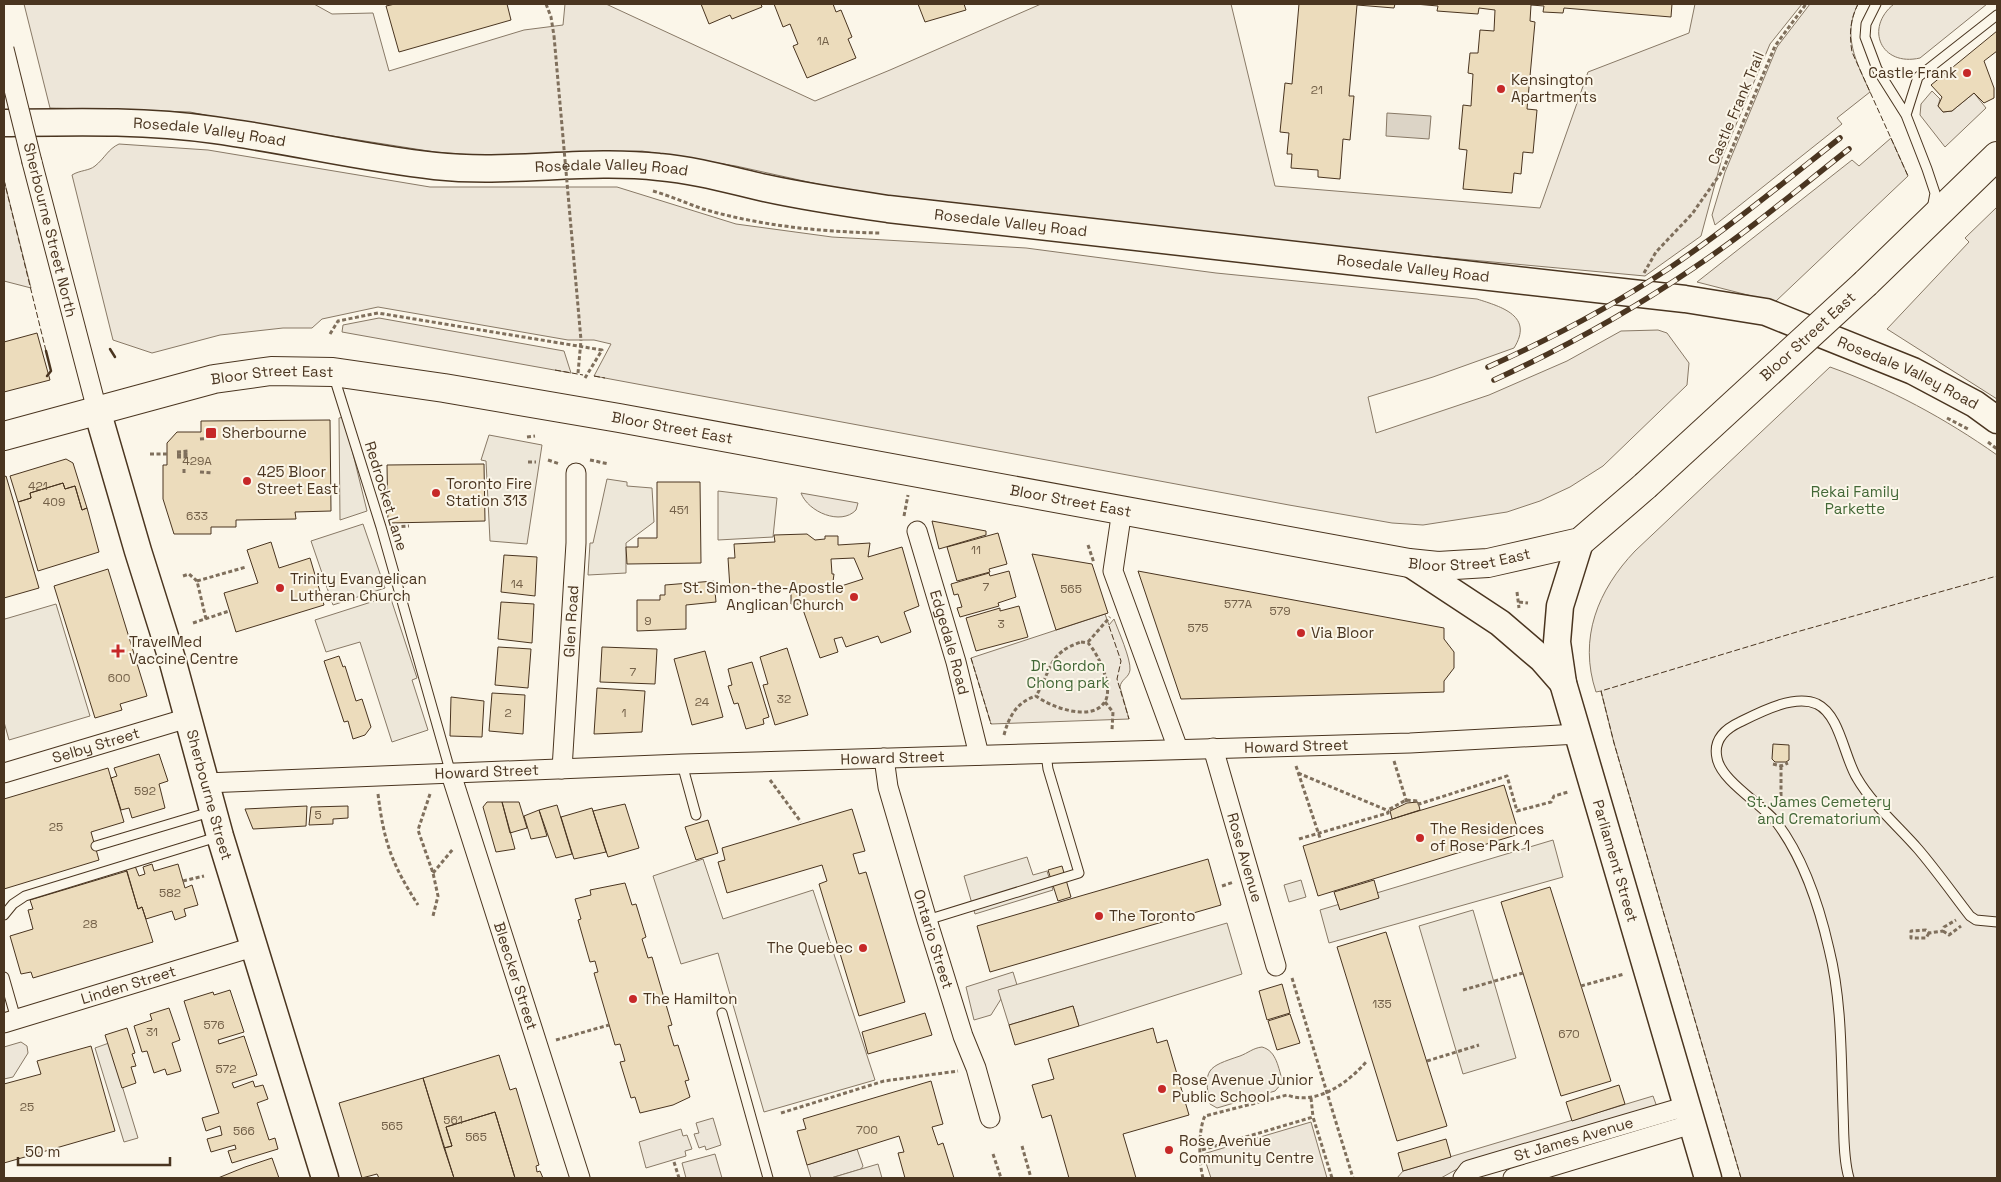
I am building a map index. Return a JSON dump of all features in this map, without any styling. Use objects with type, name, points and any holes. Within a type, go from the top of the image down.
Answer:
[{"type":"main road","name":"Bloor Street East","points":[[4,436],[214,379],[246,373],[300,370],[332,372],[444,388],[1409,563],[1438,566],[1488,564],[1580,542],[1645,486],[1930,224],[1997,156]]},
{"type":"street","name":"Sherbourne Street North","points":[[4,49],[62,280],[98,410]]},
{"type":"street","name":"Rosedale Valley Road","points":[[4,123],[65,121],[147,123],[213,130],[437,166],[512,168],[612,163],[660,167],[712,175],[826,201],[1633,293],[1766,312],[1913,371],[1975,404],[1991,430]]},
{"type":"street","name":"Sherbourne Street","points":[[98,410],[188,718],[220,836],[325,1178]]},
{"type":"street","name":"Glen Road","points":[[562,769],[576,543],[577,466]]},
{"type":"street","points":[[1122,510],[1113,571],[1178,749]]},
{"type":"street","name":"Edgedale Road","points":[[917,531],[956,662],[979,755]]},
{"type":"street","name":"Parliament Street","points":[[1580,542],[1560,606],[1557,642],[1563,683],[1708,1178]]},
{"type":"street","points":[[1409,563],[1500,623],[1542,659],[1563,683]]},
{"type":"street","name":"Selby Street","points":[[4,773],[188,718]]},
{"type":"street","name":"Howard Street","points":[[205,783],[682,764],[1410,743],[1578,734]]},
{"type":"street","name":"Rose Avenue","points":[[1213,748],[1282,968]]},
{"type":"street","name":"Ontario Street","points":[[884,758],[888,787],[927,920],[963,1036],[976,1068],[990,1118]]},
{"type":"street","name":"Bleecker Street","points":[[451,774],[580,1178]]},
{"type":"street","name":"Linden Street","points":[[10,1021],[253,947]]},
{"type":"street","name":"St James Avenue","points":[[1463,1178],[1470,1170],[1690,1115]]},
{"type":"street","name":"St James Avenue","points":[[1513,1178],[1690,1115]]},
{"type":"lane","points":[[1876,4],[1866,24],[1865,37],[1877,69],[1906,115],[1935,193],[1930,224]]},
{"type":"lane","points":[[1906,115],[1918,77],[1997,15]]},
{"type":"lane","name":"Redrocket Lane","points":[[332,372],[381,528],[451,774]]},
{"type":"lane","points":[[1849,1178],[1844,1121],[1839,1012],[1829,949],[1802,863],[1777,822],[1720,767],[1716,756],[1717,744],[1721,734],[1758,713],[1789,703],[1815,704],[1831,716],[1849,765],[1862,787],[1922,854],[1968,918],[1997,922]]},
{"type":"lane","points":[[927,920],[1079,873],[1048,769],[1046,754]]},
{"type":"lane","points":[[682,764],[696,815]]},
{"type":"lane","points":[[96,846],[213,811]]},
{"type":"lane","points":[[4,915],[13,904],[26,896],[220,836]]},
{"type":"lane","points":[[4,977],[10,1021]]},
{"type":"lane","points":[[722,1013],[768,1178]]},
{"type":"path","points":[[546,4],[551,17],[554,36],[581,340],[578,373]]},
{"type":"path","name":"Castle Frank Trail","points":[[1633,293],[1656,252],[1692,214],[1722,170],[1775,46],[1806,4]]},
{"type":"path","points":[[330,334],[338,321],[378,313],[602,350],[585,378]]},
{"type":"path","points":[[1945,416],[1970,431]]},
{"type":"path","points":[[1991,430],[1997,449]]},
{"type":"path","points":[[527,437],[535,436]]},
{"type":"path","points":[[200,440],[213,439]]},
{"type":"path","points":[[150,454],[167,454]]},
{"type":"path","points":[[177,454],[189,454]]},
{"type":"path","points":[[548,460],[577,466],[608,464]]},
{"type":"path","points":[[528,462],[536,462]]},
{"type":"path","points":[[200,472],[213,472]]},
{"type":"path","points":[[197,581],[246,567]]},
{"type":"path","points":[[183,576],[189,574],[197,581],[206,618]]},
{"type":"path","points":[[1517,592],[1519,602],[1528,603]]},
{"type":"path","points":[[193,623],[230,611]]},
{"type":"path","points":[[1036,696],[1053,659],[1068,646],[1081,642],[1088,643],[1103,666],[1106,676],[1105,702],[1113,712],[1112,730]]},
{"type":"path","points":[[1004,735],[1011,715],[1027,699],[1036,696],[1058,707],[1074,712],[1091,710],[1105,702]]},
{"type":"path","points":[[1392,756],[1407,802]]},
{"type":"path","points":[[1295,760],[1321,841]]},
{"type":"path","points":[[1773,764],[1781,766],[1788,763]]},
{"type":"path","points":[[1777,822],[1781,813],[1781,766]]},
{"type":"path","points":[[1298,773],[1389,811]]},
{"type":"path","points":[[767,775],[801,822]]},
{"type":"path","points":[[1299,839],[1388,813],[1407,802],[1418,801],[1419,804],[1507,776],[1517,812],[1551,802],[1554,796],[1568,792]]},
{"type":"path","points":[[378,794],[381,821],[390,856],[418,905]]},
{"type":"path","points":[[430,794],[418,830],[433,873],[438,896],[433,916]]},
{"type":"path","points":[[433,873],[453,849]]},
{"type":"path","points":[[183,881],[204,876]]},
{"type":"path","points":[[1943,931],[1944,927],[1952,922],[1960,918],[1968,918]]},
{"type":"path","points":[[1929,934],[1926,930],[1911,931],[1911,938],[1926,938],[1929,934],[1943,931],[1949,935],[1952,934],[1968,918]]},
{"type":"path","points":[[1282,968],[1326,1092],[1352,1178]]},
{"type":"path","points":[[1463,990],[1523,972]]},
{"type":"path","points":[[1581,986],[1624,974]]},
{"type":"path","points":[[552,1040],[609,1024]]},
{"type":"path","points":[[1427,1061],[1479,1045]]},
{"type":"path","points":[[1203,1178],[1199,1164],[1202,1150],[1200,1126],[1205,1116],[1288,1095],[1298,1099],[1311,1098],[1326,1092],[1350,1078],[1366,1062]]},
{"type":"path","points":[[781,1112],[884,1081],[959,1070]]},
{"type":"path","points":[[1311,1098],[1313,1117],[1332,1178]]},
{"type":"path","points":[[1202,1150],[1313,1117]]},
{"type":"path","points":[[1022,1146],[1032,1178]]},
{"type":"path","points":[[994,1154],[1001,1178]]},
{"type":"path","points":[[674,1162],[679,1178]]},
{"type":"green space","points":[[24,4],[314,4],[332,14],[373,13],[389,71],[524,30],[563,25],[565,4],[606,4],[815,101],[1041,4],[1231,4],[1275,186],[1540,208],[1588,72],[1689,33],[1695,4],[1802,4],[1770,44],[1722,158],[1701,236],[1645,276],[1384,252],[849,191],[736,166],[642,151],[485,156],[435,152],[239,122],[190,112],[50,108]]},
{"type":"green space","points":[[1810,4],[1858,4],[1853,16],[1851,38],[1856,59],[1870,92],[1837,118],[1842,124],[1715,225],[1712,215],[1725,172],[1777,47]]},
{"type":"green space","points":[[1894,4],[1987,4],[1920,58],[1906,59],[1895,57],[1887,51],[1881,43],[1879,34],[1880,24],[1885,14]]},
{"type":"green space","points":[[1932,91],[1940,99],[1938,106],[1943,112],[1952,111],[1974,93],[1986,108],[1945,147],[1920,115],[1921,104]]},
{"type":"green space","points":[[1891,138],[1908,176],[1775,302],[1697,282],[1852,160],[1859,166]]},
{"type":"green space","points":[[119,144],[208,150],[430,187],[617,187],[736,224],[832,237],[1026,248],[1216,273],[1477,299],[1505,310],[1518,321],[1520,328],[1519,337],[1514,348],[1433,377],[1368,397],[1376,433],[1489,395],[1567,361],[1621,331],[1658,330],[1667,333],[1689,363],[1687,385],[1603,466],[1570,487],[1540,501],[1507,512],[1423,525],[1392,523],[1289,505],[594,376],[611,344],[594,340],[568,340],[378,307],[322,319],[312,328],[283,328],[220,335],[152,353],[113,340],[72,175],[93,168],[112,148]]},
{"type":"green space","points":[[4,180],[31,288],[4,281]]},
{"type":"green space","points":[[1997,207],[1997,399],[1887,329],[1969,242],[1965,238]]},
{"type":"green space","points":[[379,318],[564,351],[571,373],[342,332],[343,325]]},
{"type":"green space","name":"St. James Cemetery and Crematorium","points":[[1830,367],[1852,375],[1916,405],[1958,429],[1997,455],[1997,1178],[1741,1178],[1614,743],[1601,691],[1596,692],[1591,672],[1589,653],[1595,616],[1611,582],[1622,566],[1635,551]]},
{"type":"green space","points":[[801,493],[858,503],[856,510],[850,515],[834,517],[826,515],[810,506]]},
{"type":"green space","name":"Dr. Gordon Chong park","points":[[1105,614],[1109,625],[1114,619],[1130,665],[1129,673],[1120,687],[1129,719],[991,724],[971,658]]},
{"type":"green space","points":[[1013,972],[1017,985],[999,990],[1001,999],[991,1015],[974,1020],[966,987]]},
{"type":"green space","points":[[21,1042],[27,1046],[28,1053],[13,1077],[4,1079],[4,1047]]},
{"type":"green space","points":[[1262,1047],[1274,1056],[1283,1082],[1275,1091],[1217,1108],[1210,1104],[1207,1083],[1210,1071],[1220,1063]]},
{"type":"green space","points":[[1653,1096],[1657,1107],[1459,1168],[1441,1178],[1397,1178],[1403,1171]]},
{"type":"green space","points":[[713,1118],[721,1145],[706,1150],[705,1146],[699,1148],[694,1134],[699,1133],[696,1123]]},
{"type":"green space","points":[[1311,1122],[1327,1178],[1211,1178],[1203,1154]]},
{"type":"green space","points":[[681,1129],[683,1136],[687,1135],[692,1149],[685,1151],[686,1156],[646,1168],[639,1142]]},
{"type":"green space","points":[[857,1149],[863,1166],[861,1169],[831,1178],[811,1178],[807,1165]]},
{"type":"green space","points":[[715,1154],[722,1178],[686,1178],[682,1163]]},
{"type":"shaded area","points":[[1387,113],[1431,116],[1429,139],[1386,136]]},
{"type":"shaded area","points":[[344,417],[367,511],[340,520],[339,418]]},
{"type":"shaded area","points":[[489,435],[542,445],[527,544],[490,541],[486,461],[481,460]]},
{"type":"shaded area","points":[[607,479],[627,482],[627,486],[652,488],[654,522],[626,543],[626,573],[588,575],[590,543],[593,543]]},
{"type":"shaded area","points":[[718,491],[777,498],[773,537],[718,540]]},
{"type":"shaded area","points":[[363,524],[385,588],[333,605],[311,541]]},
{"type":"shaded area","points":[[390,596],[417,678],[412,680],[428,730],[392,742],[360,642],[326,652],[315,620]]},
{"type":"shaded area","points":[[56,604],[90,716],[9,740],[4,722],[4,617],[5,619]]},
{"type":"shaded area","points":[[1553,840],[1563,877],[1329,943],[1320,910]]},
{"type":"shaded area","points":[[1027,857],[1033,875],[1047,871],[1053,890],[975,914],[964,876]]},
{"type":"shaded area","points":[[703,859],[723,919],[813,890],[875,1080],[764,1112],[718,953],[681,964],[653,876]]},
{"type":"shaded area","points":[[1301,880],[1306,897],[1289,902],[1284,885]]},
{"type":"shaded area","points":[[1473,910],[1516,1058],[1463,1074],[1419,926]]},
{"type":"shaded area","points":[[1227,923],[1242,974],[1079,1026],[1073,1006],[1009,1025],[998,990]]},
{"type":"shaded area","points":[[109,1043],[138,1138],[124,1142],[95,1048]]},
{"type":"shaded area","points":[[878,1164],[882,1178],[831,1178],[861,1169]]},
{"type":"building","points":[[395,4],[507,4],[511,20],[399,52],[386,6]]},
{"type":"building","points":[[701,4],[761,4],[762,7],[732,19],[730,15],[709,24]]},
{"type":"building","points":[[774,4],[833,4],[836,12],[841,10],[852,37],[848,39],[856,58],[807,78],[793,46],[798,44],[790,24],[783,27]]},
{"type":"building","points":[[918,4],[964,4],[966,10],[925,22]]},
{"type":"building","points":[[1299,4],[1395,4],[1394,8],[1357,5],[1349,96],[1354,96],[1350,140],[1343,139],[1340,179],[1318,177],[1318,170],[1291,168],[1292,154],[1287,154],[1289,133],[1280,132],[1285,83],[1292,84]]},
{"type":"building","name":"Kensington Apartments","points":[[1415,4],[1672,4],[1671,17],[1564,8],[1563,13],[1543,12],[1544,6],[1531,5],[1530,21],[1535,22],[1527,109],[1537,110],[1533,153],[1523,152],[1521,174],[1514,173],[1512,193],[1463,189],[1467,150],[1459,149],[1463,105],[1471,106],[1473,74],[1468,73],[1470,53],[1478,53],[1480,30],[1494,31],[1495,10],[1479,8],[1478,14],[1437,11],[1438,6]]},
{"type":"building","name":"Castle Frank","points":[[1997,31],[1997,51],[1984,61],[1994,88],[1994,98],[1984,103],[1974,93],[1952,111],[1943,112],[1938,106],[1942,97],[1931,85]]},
{"type":"building","points":[[37,333],[50,380],[4,392],[4,342]]},
{"type":"building","name":"425 Bloor Street East","points":[[330,420],[331,511],[295,512],[296,519],[236,520],[236,527],[211,527],[211,534],[174,534],[163,499],[163,465],[167,465],[167,443],[177,432],[201,432],[201,421]]},
{"type":"building","points":[[66,459],[73,463],[87,508],[82,510],[75,486],[65,489],[63,483],[30,493],[31,498],[18,502],[10,476]]},
{"type":"building","name":"Toronto Fire Station 313","points":[[484,464],[485,521],[388,523],[387,465]]},
{"type":"building","points":[[6,476],[39,588],[4,598],[4,477]]},
{"type":"building","points":[[657,482],[700,482],[701,563],[627,564],[626,547],[638,547],[638,538],[657,538]]},
{"type":"building","points":[[63,483],[65,489],[75,486],[82,510],[87,508],[99,552],[38,571],[18,502],[31,498],[30,493]]},
{"type":"building","points":[[932,521],[986,531],[986,535],[939,549]]},
{"type":"building","points":[[998,533],[1007,564],[989,569],[990,572],[957,581],[947,547]]},
{"type":"building","name":"St. Simon-the-Apostle Anglican Church","points":[[807,534],[815,540],[825,539],[825,536],[838,536],[838,545],[870,543],[868,557],[902,547],[919,606],[904,612],[911,632],[881,643],[878,636],[846,647],[842,637],[834,639],[838,652],[820,658],[801,604],[791,604],[791,588],[730,589],[728,558],[735,558],[734,544],[775,542],[774,535]],"holes":[[[854,558],[863,579],[832,589],[834,574],[832,574],[831,559]]]},
{"type":"building","name":"Trinity Evangelican Lutheran Church","points":[[271,542],[279,568],[310,558],[324,605],[236,632],[224,593],[258,583],[247,550]]},
{"type":"building","points":[[1032,554],[1092,564],[1108,613],[1056,630]]},
{"type":"building","points":[[504,555],[537,557],[535,596],[501,592]]},
{"type":"building","points":[[108,569],[147,696],[120,704],[122,710],[95,718],[54,586]]},
{"type":"building","points":[[1009,571],[1016,597],[998,603],[999,606],[960,617],[957,608],[962,607],[958,594],[954,595],[951,584],[989,573],[990,576]]},
{"type":"building","name":"Via Bloor","points":[[1138,571],[1444,628],[1444,639],[1454,652],[1454,668],[1444,681],[1444,692],[1181,699]]},
{"type":"building","points":[[714,581],[716,602],[686,605],[686,629],[637,631],[637,600],[660,600],[660,595],[665,595],[665,585]]},
{"type":"building","points":[[501,602],[534,604],[532,643],[498,639]]},
{"type":"building","points":[[1019,606],[1028,637],[976,651],[966,618],[1000,608],[1000,611]]},
{"type":"building","points":[[498,647],[531,649],[528,688],[495,685]]},
{"type":"building","points":[[602,647],[657,649],[655,684],[600,682]]},
{"type":"building","points":[[787,648],[808,715],[775,725],[763,685],[768,684],[760,657]]},
{"type":"building","points":[[705,651],[723,717],[692,725],[674,659]]},
{"type":"building","points":[[339,656],[343,667],[345,666],[356,701],[362,699],[371,727],[365,735],[353,739],[348,721],[344,722],[324,661]]},
{"type":"building","points":[[752,662],[769,717],[763,719],[764,724],[746,729],[738,703],[734,704],[728,686],[732,685],[728,669]]},
{"type":"building","points":[[597,688],[645,691],[642,732],[594,734]]},
{"type":"building","points":[[492,693],[525,695],[523,734],[489,731]]},
{"type":"building","points":[[451,697],[484,701],[482,737],[450,736]]},
{"type":"building","points":[[1773,744],[1789,745],[1789,760],[1786,762],[1775,762],[1772,759]]},
{"type":"building","points":[[159,754],[168,781],[159,784],[165,808],[132,818],[129,808],[121,810],[111,778],[117,776],[114,768]]},
{"type":"building","points":[[108,768],[124,822],[91,832],[99,860],[4,889],[4,799]]},
{"type":"building","name":"The Residences of Rose Park 1","points":[[1504,785],[1519,834],[1318,896],[1303,846]]},
{"type":"building","points":[[487,802],[502,802],[515,849],[496,852],[483,807]]},
{"type":"building","points":[[502,802],[519,802],[527,828],[510,833]]},
{"type":"building","points":[[1418,802],[1420,810],[1392,819],[1390,811],[1407,803]]},
{"type":"building","points":[[625,804],[639,848],[608,857],[593,811]]},
{"type":"building","points":[[557,805],[572,854],[556,858],[539,810]]},
{"type":"building","points":[[307,806],[306,826],[253,829],[245,809]]},
{"type":"building","points":[[348,806],[348,818],[333,819],[333,824],[309,825],[311,807]]},
{"type":"building","points":[[592,808],[606,852],[574,859],[561,817]]},
{"type":"building","name":"The Quebec","points":[[852,809],[865,851],[853,854],[859,874],[866,872],[905,1002],[859,1016],[819,884],[827,881],[822,865],[727,893],[718,862],[725,860],[722,848]]},
{"type":"building","points":[[539,810],[547,836],[531,839],[524,816]]},
{"type":"building","points":[[708,820],[718,853],[696,860],[685,827]]},
{"type":"building","name":"The Toronto","points":[[1208,859],[1221,905],[990,972],[977,926]]},
{"type":"building","points":[[152,864],[154,871],[178,864],[185,888],[192,885],[198,905],[184,909],[186,916],[175,920],[172,911],[146,919],[142,907],[138,909],[126,869],[135,866],[139,876],[145,874],[143,867]]},
{"type":"building","points":[[1062,866],[1071,897],[1058,901],[1048,870]]},
{"type":"building","points":[[127,871],[138,909],[142,907],[153,942],[33,978],[31,972],[21,974],[10,936],[33,929],[28,910],[33,909],[30,900]]},
{"type":"building","points":[[1374,880],[1379,898],[1340,910],[1334,892]]},
{"type":"building","name":"The Hamilton","points":[[625,883],[632,905],[636,904],[646,937],[642,939],[648,958],[652,957],[672,1025],[668,1026],[674,1046],[678,1045],[689,1080],[685,1081],[690,1097],[673,1105],[640,1113],[635,1097],[631,1098],[620,1062],[625,1061],[620,1044],[615,1045],[594,973],[598,972],[595,961],[590,962],[578,920],[581,919],[575,899],[591,895],[590,890]]},
{"type":"building","points":[[1550,887],[1611,1081],[1561,1096],[1501,902]]},
{"type":"building","points":[[1386,932],[1447,1126],[1397,1141],[1337,947]]},
{"type":"building","points":[[1282,984],[1290,1013],[1267,1020],[1259,991]]},
{"type":"building","points":[[230,990],[244,1032],[218,1040],[219,1044],[244,1036],[257,1075],[232,1083],[234,1088],[253,1081],[255,1087],[263,1085],[268,1099],[257,1103],[269,1140],[275,1138],[278,1149],[232,1163],[228,1151],[236,1149],[235,1145],[211,1152],[207,1139],[222,1135],[220,1126],[206,1131],[202,1118],[219,1113],[184,1001],[213,992],[214,995]]},
{"type":"building","points":[[1073,1006],[1079,1026],[1015,1045],[1009,1025]]},
{"type":"building","points":[[169,1008],[180,1040],[172,1043],[181,1071],[167,1075],[165,1069],[154,1073],[147,1051],[142,1052],[134,1026],[152,1020],[150,1014]]},
{"type":"building","points":[[925,1013],[932,1035],[868,1054],[862,1032]]},
{"type":"building","points":[[1290,1014],[1300,1043],[1277,1050],[1268,1021]]},
{"type":"building","points":[[127,1028],[135,1053],[132,1054],[136,1066],[131,1067],[136,1083],[122,1088],[105,1035]]},
{"type":"building","points":[[1153,1028],[1157,1043],[1167,1040],[1189,1115],[1123,1134],[1136,1178],[1069,1178],[1051,1115],[1042,1118],[1032,1085],[1054,1079],[1048,1059]]},
{"type":"building","points":[[91,1046],[115,1131],[4,1163],[4,1084],[41,1074],[37,1061]]},
{"type":"building","points":[[499,1055],[510,1090],[516,1088],[539,1165],[536,1166],[537,1172],[540,1171],[543,1178],[515,1178],[495,1112],[446,1127],[452,1146],[444,1148],[423,1078]]},
{"type":"building","points":[[423,1078],[454,1178],[379,1178],[377,1174],[362,1178],[339,1103]]},
{"type":"building","points":[[931,1081],[943,1124],[932,1127],[938,1145],[943,1143],[954,1178],[905,1178],[898,1153],[904,1152],[899,1136],[807,1165],[797,1131],[806,1129],[803,1119]]},
{"type":"building","points":[[1619,1085],[1625,1104],[1572,1121],[1566,1102]]},
{"type":"building","points":[[495,1112],[515,1178],[454,1178],[444,1148],[452,1146],[446,1127]]},
{"type":"building","points":[[1446,1139],[1451,1157],[1403,1171],[1398,1153]]},
{"type":"building","points":[[272,1158],[279,1178],[218,1178],[245,1167]]},
{"type":"railway","points":[[1488,367],[1580,322],[1668,269],[1733,222],[1840,138]]},
{"type":"railway","points":[[1494,380],[1597,328],[1671,283],[1735,239],[1849,149]]},
{"type":"fence","points":[[1858,4],[1851,27],[1852,52],[1908,176]]},
{"type":"fence","points":[[4,180],[46,351]]},
{"type":"fence","points":[[555,370],[583,375]]},
{"type":"fence","points":[[594,376],[605,378]]},
{"type":"fence","points":[[1741,1178],[1614,743],[1601,691],[1800,631],[1997,576]]},
{"type":"fence","points":[[1109,626],[1121,661],[1117,679],[1129,719]]},
{"type":"fence","points":[[971,658],[991,724]]},
{"type":"wall","points":[[110,349],[115,357]]},
{"type":"wall","points":[[46,351],[51,371],[47,376]]},
{"type":"place","name":"Castle Frank","points":[[1967,73]]},
{"type":"place","name":"Kensington Apartments","points":[[1501,89]]},
{"type":"place","name":"Sherbourne","points":[[211,433]]},
{"type":"place","name":"425 Bloor Street East","points":[[247,481]]},
{"type":"place","name":"Toronto Fire Station 313","points":[[436,493]]},
{"type":"place","name":"Trinity Evangelican Lutheran Church","points":[[280,588]]},
{"type":"place","name":"St. Simon-the-Apostle Anglican Church","points":[[854,597]]},
{"type":"place","name":"Via Bloor","points":[[1301,633]]},
{"type":"place","name":"TravelMed Vaccine Centre","points":[[118,651]]},
{"type":"place","name":"The Residences of Rose Park 1","points":[[1420,838]]},
{"type":"place","name":"The Toronto","points":[[1099,916]]},
{"type":"place","name":"The Quebec","points":[[863,948]]},
{"type":"place","name":"The Hamilton","points":[[633,999]]},
{"type":"place","name":"Rose Avenue Junior Public School","points":[[1162,1089]]},
{"type":"place","name":"Rose Avenue Community Centre","points":[[1169,1150]]},
{"type":"park label","name":"Rekai Family Parkette","points":[[1855,500]]}]
